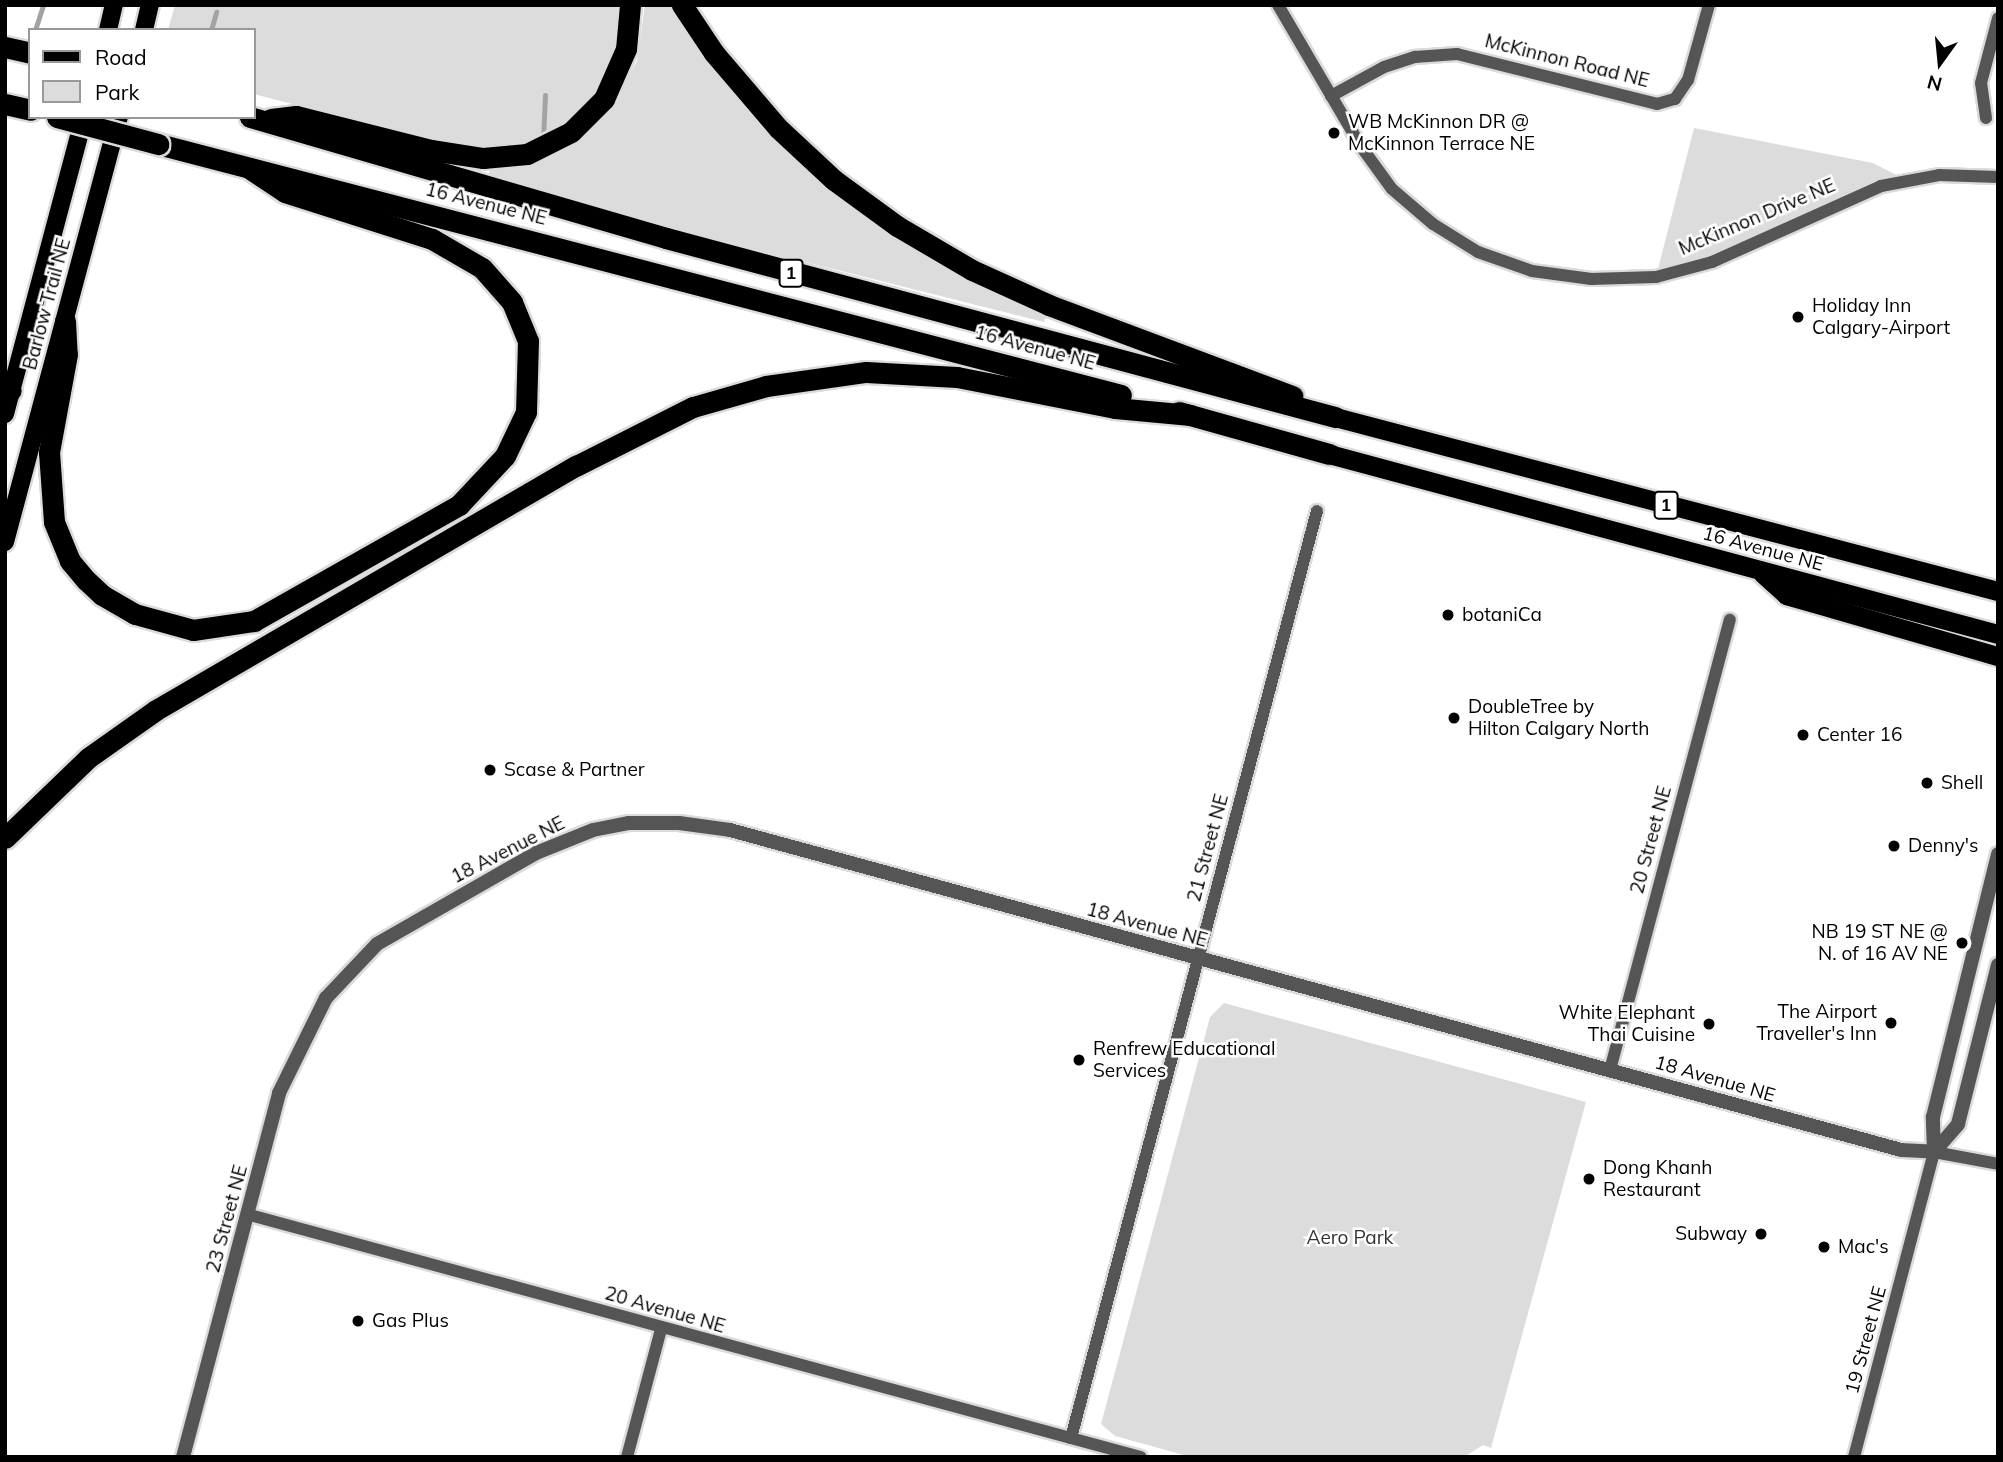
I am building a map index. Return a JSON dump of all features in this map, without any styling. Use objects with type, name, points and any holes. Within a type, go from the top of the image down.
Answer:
[{"type":"highway","points":[[256,119],[296,116],[431,150],[483,158],[527,154],[571,132],[604,99],[626,49],[630,5]]},
{"type":"highway","points":[[682,5],[720,61],[778,128],[834,180],[897,226],[972,270],[1049,305],[1276,388],[1335,417]]},
{"type":"highway","points":[[5,47],[28,53]]},
{"type":"highway","name":"16 Avenue NE","points":[[64,119],[680,277],[1998,634]]},
{"type":"highway","name":"16 Avenue NE","points":[[254,119],[666,239],[1998,591]]},
{"type":"highway","points":[[65,321],[67,354],[49,452],[54,522],[70,561],[86,580],[135,614],[193,630],[254,621],[459,505],[505,456],[526,412],[528,341],[512,303],[499,282],[452,249],[390,224],[285,192],[248,168]]},
{"type":"highway","points":[[5,838],[88,758],[156,710],[576,466],[693,407],[766,386],[866,372],[957,377],[1115,408],[1191,415]]},
{"type":"highway","points":[[1759,571],[1786,596],[1998,656]]},
{"type":"main road","points":[[108,28],[114,5]]},
{"type":"main road","points":[[144,28],[150,5]]},
{"type":"main road","name":"Barlow Trail NE","points":[[5,414],[8,393],[83,119]]},
{"type":"main road","name":"Barlow Trail NE","points":[[5,542],[118,119]]},
{"type":"street","name":"McKinnon Drive NE","points":[[1278,5],[1331,96],[1392,189],[1433,224],[1505,263],[1563,276],[1622,280],[1670,274],[1712,262],[1881,186],[1939,175],[1998,177]]},
{"type":"street","name":"McKinnon Road NE","points":[[1331,96],[1384,67],[1415,57],[1457,54],[1657,104],[1675,99],[1688,80],[1709,5]]},
{"type":"street","points":[[1986,118],[1982,83],[1998,18]]},
{"type":"street","name":"21 Street NE","points":[[1071,1438],[1317,511]]},
{"type":"street","name":"20 Street NE","points":[[1610,1070],[1730,620]]},
{"type":"street","name":"18 Avenue NE","points":[[326,998],[387,938],[536,853],[593,830],[629,823],[679,823],[730,830],[1901,1150],[1934,1152],[1998,1164]]},
{"type":"street","name":"19 Street NE","points":[[1854,1457],[1934,1152],[1936,1104],[1998,854]]},
{"type":"street","name":"19 Street NE","points":[[1934,1152],[1958,1124],[1998,965]]},
{"type":"street","name":"23 Street NE","points":[[183,1457],[250,1215],[279,1093],[326,998]]},
{"type":"street","name":"20 Avenue NE","points":[[250,1215],[661,1329],[1141,1457]]},
{"type":"street","points":[[627,1457],[661,1329]]},
{"type":"green space","points":[[175,5],[617,5],[618,35],[599,87],[566,125],[523,147],[463,149],[256,95],[256,28],[169,28]]},
{"type":"green space","points":[[645,5],[672,5],[731,90],[822,183],[916,251],[1046,316],[1044,322],[670,228],[488,174],[492,168],[545,160],[575,144],[606,116],[637,61]]},
{"type":"green space","points":[[1694,128],[1873,163],[1906,180],[1767,237],[1656,277]]},
{"type":"green space","name":"Aero Park","points":[[1224,1003],[1586,1102],[1491,1448],[1483,1445],[1464,1457],[1191,1457],[1115,1436],[1101,1424],[1210,1017]]},
{"type":"waterway","points":[[36,28],[43,5]]},
{"type":"waterway","points":[[212,28],[216,12]]},
{"type":"waterway","points":[[543,139],[545,95]]},
{"type":"place","name":"WB McKinnon DR @ McKinnon Terrace NE","points":[[1334,133]]},
{"type":"place","name":"Holiday Inn Calgary-Airport","points":[[1798,317]]},
{"type":"place","name":"botaniCa","points":[[1448,615]]},
{"type":"place","name":"DoubleTree by Hilton Calgary North","points":[[1454,718]]},
{"type":"place","name":"Center 16","points":[[1803,735]]},
{"type":"place","name":"Scase & Partner","points":[[490,770]]},
{"type":"place","name":"Shell","points":[[1927,783]]},
{"type":"place","name":"Denny's","points":[[1894,846]]},
{"type":"place","name":"NB 19 ST NE @ N. of 16 AV NE","points":[[1962,943]]},
{"type":"place","name":"The Airport Traveller's Inn","points":[[1891,1023]]},
{"type":"place","name":"White Elephant Thai Cuisine","points":[[1709,1024]]},
{"type":"place","name":"Renfrew Educational Services","points":[[1079,1060]]},
{"type":"place","name":"Dong Khanh Restaurant","points":[[1589,1179]]},
{"type":"place","name":"Subway","points":[[1761,1234]]},
{"type":"place","name":"Mac's","points":[[1824,1247]]},
{"type":"place","name":"Gas Plus","points":[[358,1321]]}]
